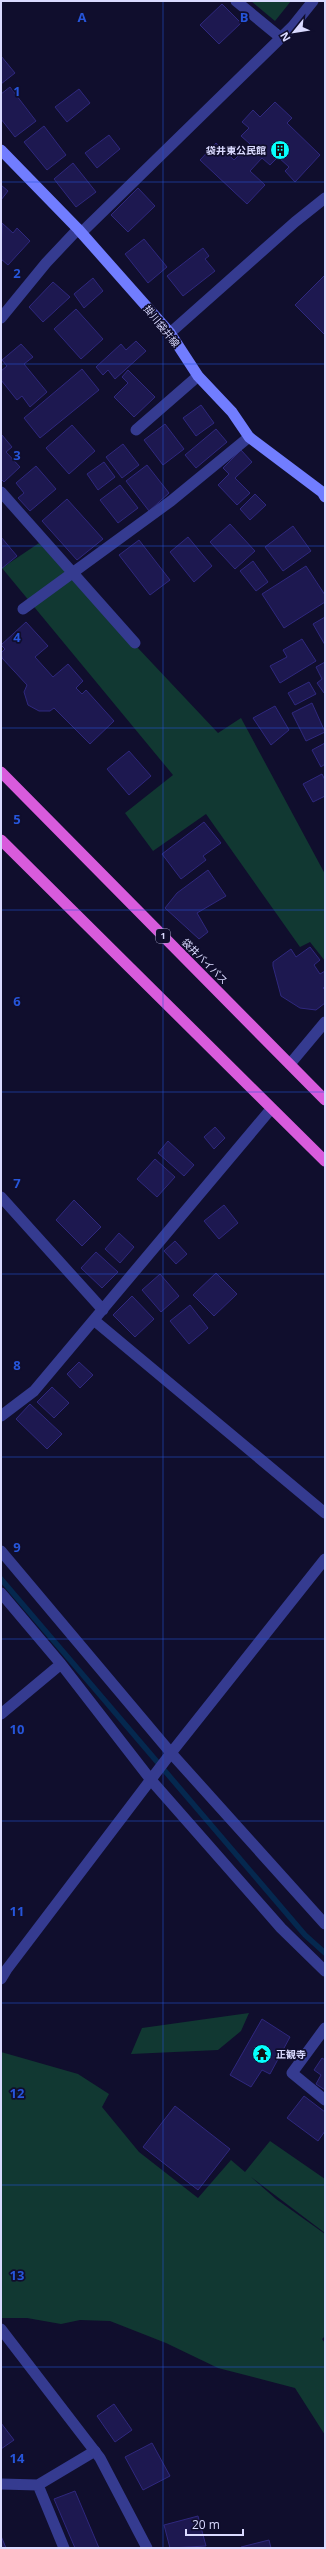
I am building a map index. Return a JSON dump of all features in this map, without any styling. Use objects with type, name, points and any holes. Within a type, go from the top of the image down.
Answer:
[{"type":"highway","name":"袋井バイパス","points":[[1,772],[325,1100]]},
{"type":"highway","points":[[1,840],[325,1161]]},
{"type":"main road","name":"掛川袋井線","points":[[1,150],[80,231],[170,333],[198,376],[232,412],[248,437],[322,492],[325,497]]},
{"type":"street","points":[[236,1],[281,38]]},
{"type":"street","points":[[1,318],[46,263],[281,38],[313,1]]},
{"type":"street","points":[[170,333],[295,222],[325,198]]},
{"type":"street","points":[[136,430],[198,376]]},
{"type":"street","points":[[23,609],[171,501],[248,437]]},
{"type":"street","points":[[1,492],[135,643]]},
{"type":"street","points":[[290,1064],[325,1022]]},
{"type":"street","points":[[1,1416],[34,1391],[95,1321],[271,1109]]},
{"type":"street","points":[[1,1198],[103,1310]]},
{"type":"street","points":[[95,1321],[325,1513]]},
{"type":"street","points":[[1,1551],[168,1758],[325,1924]]},
{"type":"street","points":[[1,1979],[152,1778],[325,1559]]},
{"type":"street","points":[[1,1593],[61,1664],[152,1778],[281,1928],[325,1971]]},
{"type":"street","points":[[1,1714],[61,1664]]},
{"type":"street","points":[[325,2028],[292,2073],[325,2100]]},
{"type":"street","points":[[1,2329],[95,2451],[147,2548]]},
{"type":"street","points":[[1,2484],[38,2485],[95,2451]]},
{"type":"street","points":[[38,2485],[64,2548]]},
{"type":"green space","points":[[251,1],[291,1],[275,21]]},
{"type":"green space","points":[[39,543],[218,733],[241,718],[325,874],[325,961],[310,942],[300,947],[206,814],[153,851],[125,813],[173,775],[2,568]]},
{"type":"green space","points":[[249,2013],[241,2031],[218,2050],[131,2054],[142,2028]]},
{"type":"green space","points":[[1,2052],[78,2074],[109,2094],[102,2107],[139,2152],[198,2198],[231,2160],[245,2172],[270,2141],[325,2179],[325,2233],[251,2177],[276,2199],[325,2234],[325,2336],[322,2339],[325,2343],[325,2435],[295,2388],[218,2368],[166,2343],[110,2321],[80,2320],[61,2324],[27,2318],[1,2318]]},
{"type":"building","points":[[222,4],[241,23],[219,44],[200,25]]},
{"type":"building","points":[[1,56],[15,73],[1,84]]},
{"type":"building","points":[[10,87],[36,121],[15,137],[1,119],[1,94]]},
{"type":"building","points":[[79,89],[90,103],[67,122],[55,107]]},
{"type":"building","name":"袋井東公民館","points":[[275,102],[292,118],[287,123],[320,155],[295,182],[285,171],[289,167],[278,157],[270,165],[262,158],[250,171],[265,185],[247,204],[200,160],[216,143],[234,160],[250,144],[241,136],[249,128],[242,122],[253,110],[260,117]]},
{"type":"building","points":[[44,126],[66,155],[47,170],[24,142]]},
{"type":"building","points":[[109,135],[120,149],[97,168],[85,153]]},
{"type":"building","points":[[73,163],[96,192],[76,207],[54,179]]},
{"type":"building","points":[[1,185],[8,191],[1,200]]},
{"type":"building","points":[[138,188],[155,206],[128,232],[111,215]]},
{"type":"building","points":[[2,223],[13,233],[17,228],[30,241],[8,265],[1,259]]},
{"type":"building","points":[[144,239],[167,267],[148,283],[125,254]]},
{"type":"building","points":[[203,248],[209,256],[205,259],[215,271],[183,296],[167,276]]},
{"type":"building","points":[[325,275],[325,335],[295,305]]},
{"type":"building","points":[[93,278],[103,291],[84,308],[74,294]]},
{"type":"building","points":[[53,282],[70,297],[43,322],[29,307]]},
{"type":"building","points":[[76,309],[103,339],[81,359],[54,329]]},
{"type":"building","points":[[136,341],[146,351],[115,379],[108,370],[103,375],[96,367],[121,344],[126,350]]},
{"type":"building","points":[[21,344],[33,357],[24,364],[47,392],[30,407],[22,396],[17,400],[1,380],[1,371],[7,366],[2,360]]},
{"type":"building","points":[[82,369],[99,390],[40,438],[24,418]]},
{"type":"building","points":[[128,370],[155,397],[134,417],[114,397],[128,383],[122,377]]},
{"type":"building","points":[[201,405],[214,423],[196,436],[183,418]]},
{"type":"building","points":[[165,424],[184,449],[163,465],[144,440]]},
{"type":"building","points":[[72,425],[95,451],[69,474],[46,448]]},
{"type":"building","points":[[216,429],[227,442],[196,468],[185,455]]},
{"type":"building","points":[[2,435],[12,447],[6,452],[20,467],[4,482],[1,479]]},
{"type":"building","points":[[123,444],[139,465],[122,478],[106,457]]},
{"type":"building","points":[[241,450],[252,462],[235,478],[250,493],[237,505],[218,485],[229,474],[223,468]]},
{"type":"building","points":[[104,462],[115,477],[98,490],[87,474]]},
{"type":"building","points":[[147,465],[169,493],[149,511],[126,481]]},
{"type":"building","points":[[36,466],[56,489],[30,511],[18,498],[24,493],[16,483]]},
{"type":"building","points":[[120,485],[138,508],[118,523],[100,500]]},
{"type":"building","points":[[255,494],[266,505],[250,520],[240,509]]},
{"type":"building","points":[[67,499],[103,539],[77,560],[42,521]]},
{"type":"building","points":[[230,524],[255,551],[235,569],[210,542]]},
{"type":"building","points":[[293,526],[311,551],[283,571],[265,547]]},
{"type":"building","points":[[1,537],[17,556],[1,569]]},
{"type":"building","points":[[188,537],[212,566],[194,582],[170,552]]},
{"type":"building","points":[[139,540],[170,580],[150,595],[119,555]]},
{"type":"building","points":[[253,561],[268,582],[256,591],[240,571]]},
{"type":"building","points":[[306,566],[325,595],[325,602],[284,628],[262,594]]},
{"type":"building","points":[[325,617],[325,645],[313,624]]},
{"type":"building","points":[[26,622],[48,646],[35,657],[53,677],[68,664],[83,681],[76,688],[82,694],[86,690],[114,721],[90,744],[54,708],[50,711],[39,711],[28,705],[24,692],[27,685],[2,658],[1,653],[5,649],[1,645]]},
{"type":"building","points":[[302,639],[316,661],[280,683],[270,666],[287,657],[283,650]]},
{"type":"building","points":[[325,662],[324,693],[317,683],[322,679],[316,667]]},
{"type":"building","points":[[309,682],[316,694],[295,705],[288,693]]},
{"type":"building","points":[[312,703],[325,732],[306,741],[292,713]]},
{"type":"building","points":[[275,706],[289,730],[271,745],[253,718]]},
{"type":"building","points":[[325,743],[325,764],[321,767],[312,750]]},
{"type":"building","points":[[129,751],[151,776],[129,795],[107,769]]},
{"type":"building","points":[[322,774],[325,780],[325,796],[313,802],[303,784]]},
{"type":"building","points":[[204,822],[221,843],[203,856],[206,860],[181,879],[162,854]]},
{"type":"building","points":[[208,870],[226,896],[197,913],[208,932],[199,939],[165,908],[177,893]]},
{"type":"building","points":[[310,947],[320,960],[314,965],[320,974],[325,971],[325,986],[323,988],[325,990],[325,1003],[316,1010],[300,1008],[281,996],[273,966],[273,962],[291,949],[296,957]]},
{"type":"building","points":[[215,1127],[225,1138],[214,1149],[204,1137]]},
{"type":"building","points":[[168,1141],[194,1165],[184,1176],[158,1153]]},
{"type":"building","points":[[155,1159],[175,1177],[157,1197],[137,1179]]},
{"type":"building","points":[[74,1200],[101,1227],[82,1246],[56,1220]]},
{"type":"building","points":[[224,1205],[238,1223],[219,1239],[204,1221]]},
{"type":"building","points":[[119,1233],[134,1247],[120,1263],[105,1249]]},
{"type":"building","points":[[175,1241],[187,1254],[176,1264],[164,1251]]},
{"type":"building","points":[[96,1252],[118,1272],[102,1288],[81,1268]]},
{"type":"building","points":[[216,1273],[237,1294],[214,1316],[193,1295]]},
{"type":"building","points":[[160,1274],[179,1296],[161,1312],[142,1290]]},
{"type":"building","points":[[132,1296],[154,1319],[135,1337],[113,1315]]},
{"type":"building","points":[[190,1305],[208,1328],[189,1344],[170,1321]]},
{"type":"building","points":[[79,1362],[93,1375],[80,1388],[67,1374]]},
{"type":"building","points":[[52,1387],[69,1403],[54,1418],[37,1402]]},
{"type":"building","points":[[30,1404],[62,1434],[47,1449],[16,1419]]},
{"type":"building","name":"正観寺","points":[[262,2019],[290,2037],[270,2074],[262,2070],[251,2087],[230,2075]]},
{"type":"building","points":[[322,2058],[325,2060],[325,2090],[316,2084],[321,2075],[314,2070]]},
{"type":"building","points":[[304,2096],[325,2112],[325,2131],[318,2141],[287,2118]]},
{"type":"building","points":[[175,2106],[230,2149],[198,2190],[143,2147]]},
{"type":"building","points":[[114,2404],[132,2430],[115,2442],[97,2416]]},
{"type":"building","points":[[1,2423],[14,2440],[1,2449]]},
{"type":"building","points":[[152,2443],[170,2476],[143,2490],[125,2457]]},
{"type":"building","points":[[75,2491],[99,2548],[75,2548],[54,2499]]},
{"type":"building","points":[[198,2516],[206,2546],[170,2548],[164,2525]]},
{"type":"building","points":[[1,2536],[6,2548],[1,2548]]},
{"type":"building","points":[[269,2540],[271,2548],[241,2548],[241,2547]]},
{"type":"waterway","points":[[1,1579],[305,1935],[325,1953]]},
{"type":"place","name":"袋井東公民館","points":[[280,150]]},
{"type":"place","name":"正観寺","points":[[262,2054]]}]
